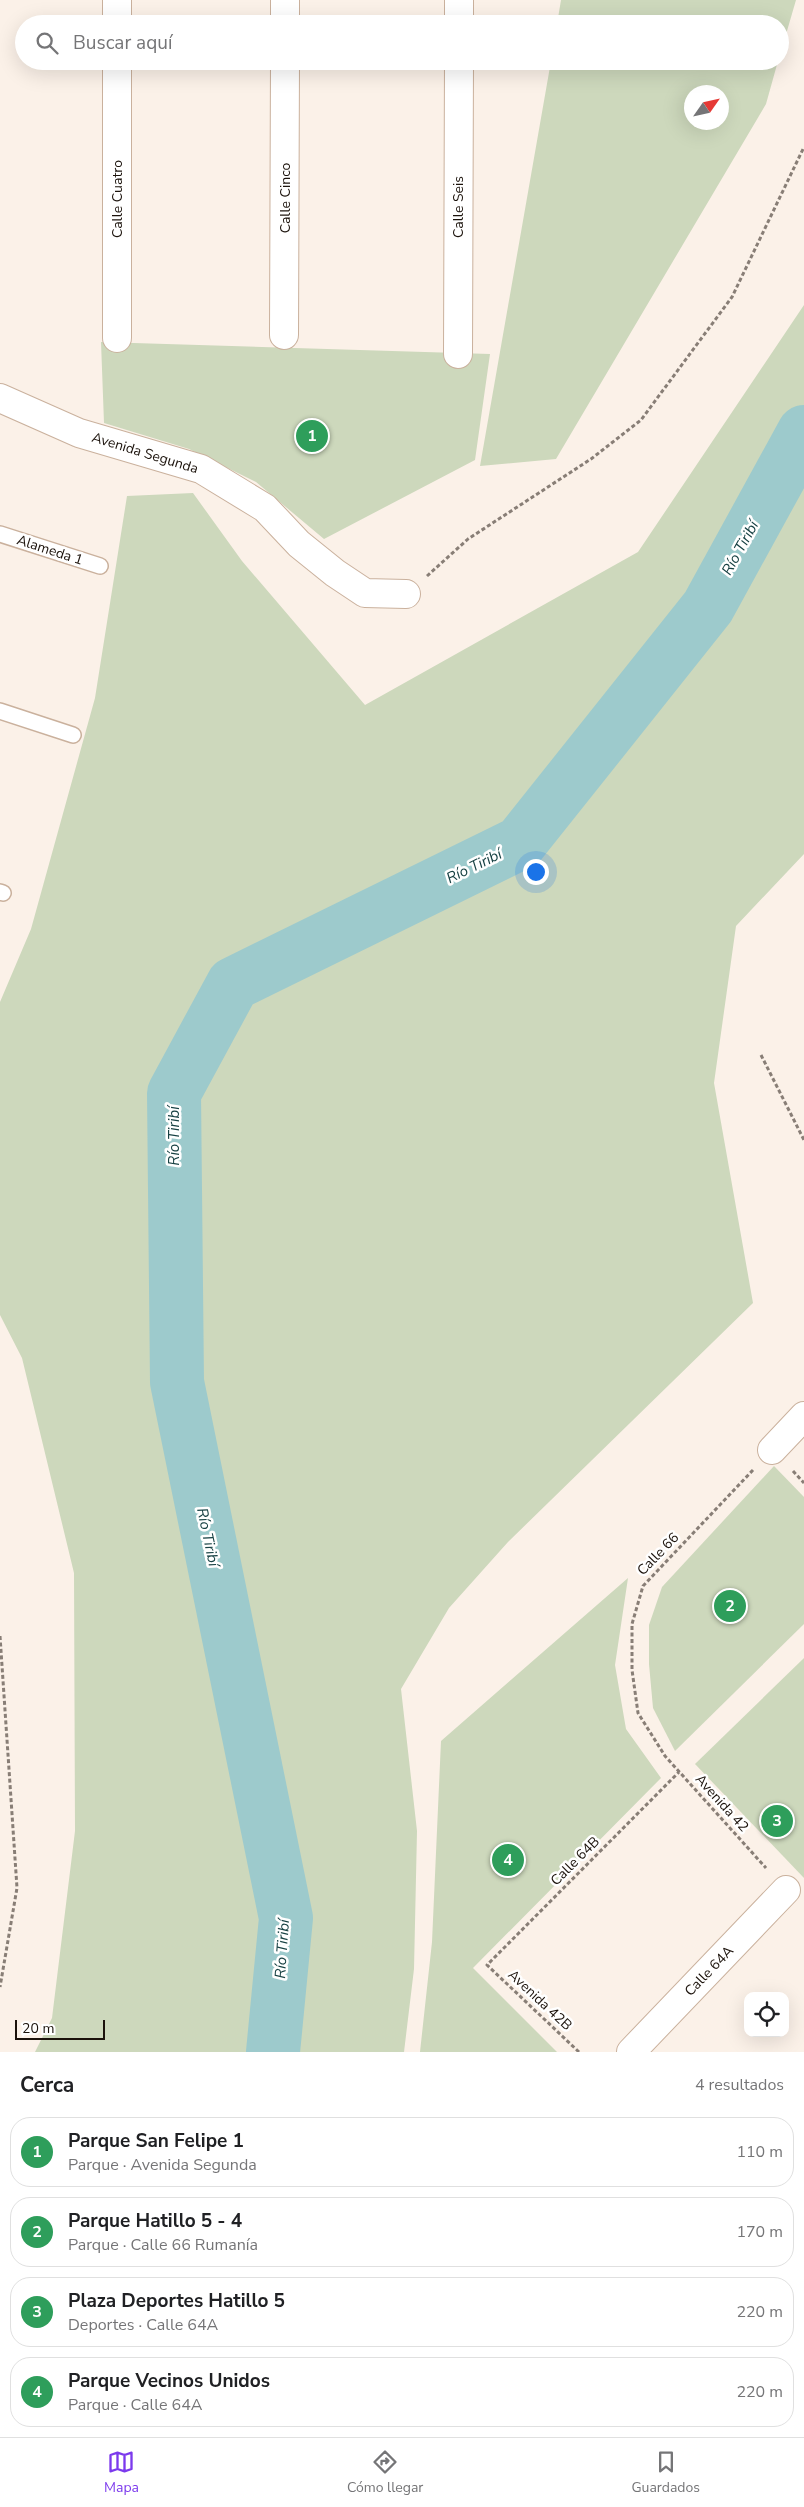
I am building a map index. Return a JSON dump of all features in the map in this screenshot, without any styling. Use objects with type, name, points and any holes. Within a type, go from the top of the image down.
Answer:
[{"type":"street","points":[[117,0],[117,15]]},
{"type":"street","points":[[285,0],[285,15]]},
{"type":"street","points":[[459,0],[459,15]]},
{"type":"street","name":"Calle Cuatro","points":[[117,70],[117,338]]},
{"type":"street","name":"Calle Cinco","points":[[284,335],[285,70]]},
{"type":"street","name":"Calle Seis","points":[[458,354],[459,70]]},
{"type":"street","name":"Avenida Segunda","points":[[0,398],[79,434],[201,469],[265,508],[300,544],[335,573],[365,593],[406,594]]},
{"type":"street","points":[[772,1450],[804,1416]]},
{"type":"street","name":"Calle 64A","points":[[632,2052],[786,1890]]},
{"type":"lane","name":"Alameda 1","points":[[0,534],[100,566]]},
{"type":"lane","points":[[0,711],[73,735]]},
{"type":"path","points":[[406,594],[468,540],[591,459],[641,420],[732,296],[804,147]]},
{"type":"path","points":[[760,1054],[804,1140]]},
{"type":"path","name":"Calle 66","points":[[664,1756],[638,1713],[632,1670],[632,1624],[643,1586],[772,1450]]},
{"type":"path","points":[[0,1636],[17,1888],[0,1987]]},
{"type":"path","name":"Avenida 42","points":[[664,1756],[786,1890]]},
{"type":"path","name":"Calle 64B","points":[[487,1965],[679,1772]]},
{"type":"path","name":"Avenida 42B","points":[[487,1965],[579,2052]]},
{"type":"green space","points":[[561,0],[796,0],[789,24],[789,15],[558,15]]},
{"type":"green space","points":[[549,70],[775,70],[766,104],[556,459],[480,466]]},
{"type":"green space","points":[[804,305],[804,854],[736,926],[714,1083],[753,1303],[508,1542],[449,1608],[401,1689],[417,1831],[414,1969],[404,2052],[35,2052],[52,2018],[75,1831],[74,1573],[22,1358],[0,1315],[0,1002],[31,929],[95,698],[127,496],[193,493],[242,561],[365,705],[638,552]]},
{"type":"green space","points":[[101,342],[490,354],[475,460],[324,539],[256,482],[189,449],[104,423]]},
{"type":"green space","points":[[774,1466],[804,1497],[804,1624],[675,1751],[653,1708],[649,1664],[649,1625],[662,1587]]},
{"type":"green space","points":[[628,1578],[615,1665],[626,1729],[661,1778],[473,1968],[557,2052],[420,2052],[432,1942],[441,1741]]},
{"type":"green space","points":[[804,1658],[804,1878],[695,1764]]},
{"type":"waterway","name":"Río Tiribí","points":[[273,2052],[286,1918],[177,1382],[174,1093],[233,984],[520,843],[708,607],[804,432]]},
{"type":"place","name":"Parque San Felipe 1","points":[[312,436]]},
{"type":"place","name":"Parque Hatillo 5 - 4","points":[[730,1606]]},
{"type":"place","name":"Plaza Deportes Hatillo 5","points":[[777,1821]]},
{"type":"place","name":"Parque Vecinos Unidos","points":[[508,1860]]}]
